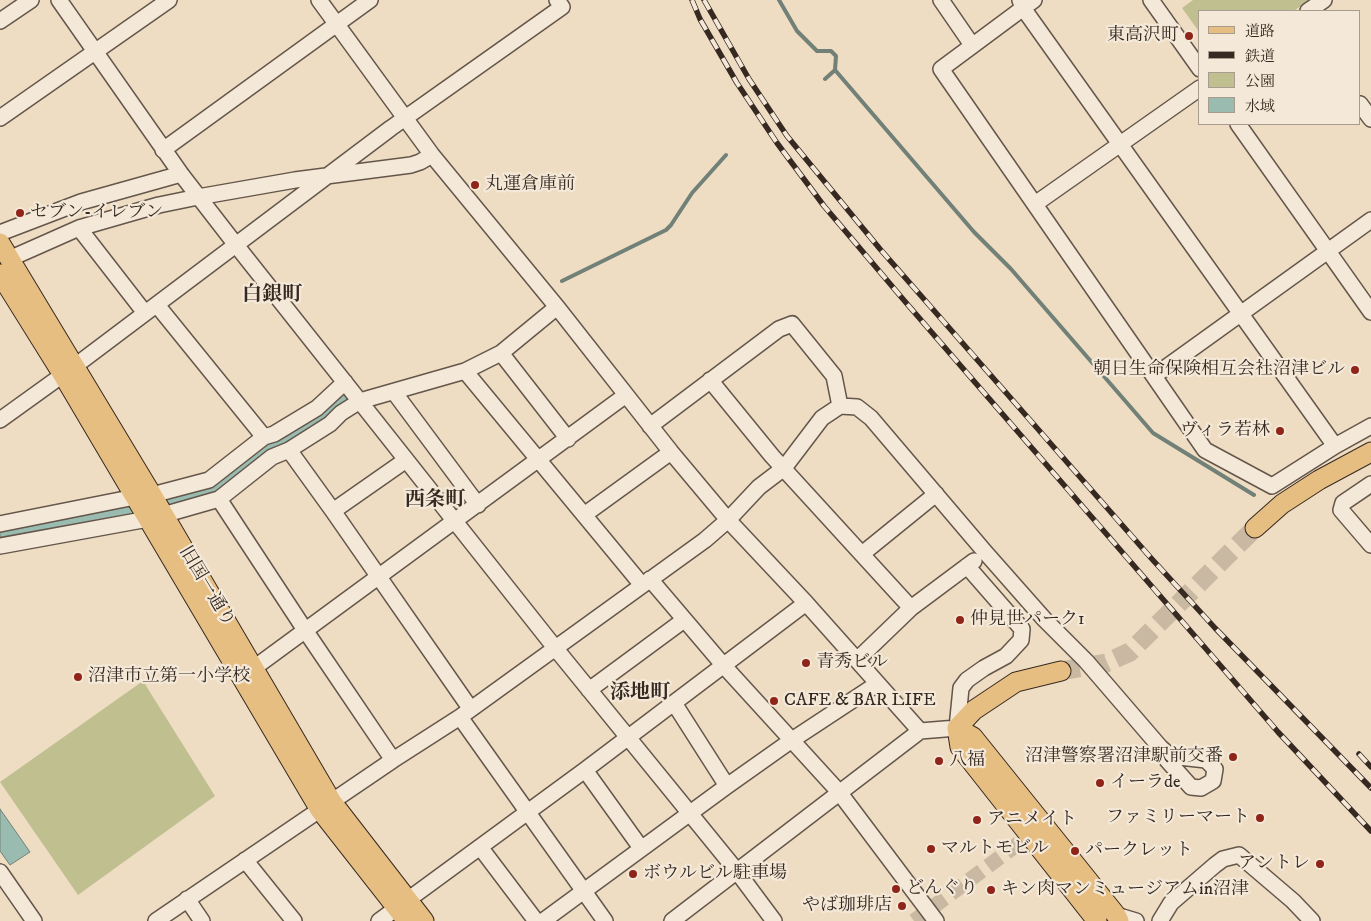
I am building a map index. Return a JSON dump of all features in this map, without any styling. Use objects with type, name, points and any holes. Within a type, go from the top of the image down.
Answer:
[{"type":"main road","name":"旧国一通り","points":[[3,259],[326,806],[404,909],[424,921]]},
{"type":"main road","points":[[1254,528],[1282,504],[1319,480],[1371,452]]},
{"type":"main road","name":"旧国一通り","points":[[149,505],[254,668],[326,806]]},
{"type":"main road","points":[[957,728],[974,710],[1016,682],[1061,671]]},
{"type":"main road","points":[[957,728],[974,737],[1118,918]]},
{"type":"main road","points":[[957,728],[960,747],[1097,921]]},
{"type":"street","points":[[0,21],[32,0]]},
{"type":"street","points":[[59,0],[198,197],[556,649],[736,870],[774,921]]},
{"type":"street","points":[[0,118],[169,0]]},
{"type":"street","points":[[319,0],[432,155],[557,307],[671,452],[728,520],[920,731]]},
{"type":"street","points":[[164,150],[370,0]]},
{"type":"street","points":[[941,0],[972,45]]},
{"type":"street","points":[[1151,0],[1198,66]]},
{"type":"street","points":[[1309,10],[1324,0]]},
{"type":"street","points":[[0,420],[69,371],[559,3]]},
{"type":"street","points":[[1334,446],[1120,145],[1025,3],[941,69],[1205,450],[1272,486],[1334,446],[1371,426]]},
{"type":"street","points":[[1035,204],[1198,89]]},
{"type":"street","points":[[1361,105],[1371,119]]},
{"type":"street","points":[[1239,125],[1371,312]]},
{"type":"street","points":[[3,259],[79,228],[159,205],[295,180],[411,165],[432,155]]},
{"type":"street","points":[[0,233],[81,202],[181,174]]},
{"type":"street","points":[[1154,376],[1371,220]]},
{"type":"street","points":[[79,228],[264,437]]},
{"type":"street","points":[[0,524],[149,505],[219,499],[272,457],[288,450],[330,424],[341,413],[360,401],[465,371],[500,353],[557,307]]},
{"type":"street","points":[[650,426],[779,329],[792,324],[834,376],[840,406]]},
{"type":"street","points":[[500,353],[568,439]]},
{"type":"street","points":[[465,371],[584,515],[684,620],[839,792],[936,921]]},
{"type":"street","points":[[710,380],[784,468],[911,608]]},
{"type":"street","points":[[0,546],[149,505],[209,480],[264,437],[274,434],[317,408],[345,382]]},
{"type":"street","points":[[394,392],[478,505]]},
{"type":"street","points":[[254,668],[626,395]]},
{"type":"street","points":[[156,921],[556,649],[705,540],[728,520],[759,487],[784,468],[822,418],[840,406],[856,407],[871,418],[985,552],[1045,620],[1086,661],[1160,747]]},
{"type":"street","points":[[288,450],[334,511],[379,577],[527,812],[605,921]]},
{"type":"street","points":[[584,515],[671,452]]},
{"type":"street","points":[[334,511],[406,460]]},
{"type":"street","points":[[1371,484],[1343,503],[1341,510],[1371,545]]},
{"type":"street","points":[[862,554],[936,494]]},
{"type":"street","points":[[219,499],[393,760]]},
{"type":"street","points":[[857,660],[911,608],[985,552]]},
{"type":"street","points":[[672,921],[736,870],[920,731],[957,728],[961,688],[967,680],[1006,656],[1021,640],[1022,629],[967,566]]},
{"type":"street","points":[[379,921],[404,909],[480,847],[806,604]]},
{"type":"street","points":[[589,690],[684,620]]},
{"type":"street","points":[[543,921],[727,786],[877,684]]},
{"type":"street","points":[[674,703],[727,786]]},
{"type":"street","points":[[585,770],[641,848]]},
{"type":"street","points":[[480,847],[536,921]]},
{"type":"street","points":[[1160,921],[1171,902],[1215,865],[1223,859],[1240,855],[1293,901],[1312,921]]},
{"type":"street","points":[[245,860],[294,921]]},
{"type":"street","points":[[0,872],[34,921]]},
{"type":"street","points":[[187,899],[202,921]]},
{"type":"street","points":[[1118,918],[1136,921]]},
{"type":"green space","points":[[1193,0],[1309,0],[1295,10],[1198,10],[1198,30],[1182,8]]},
{"type":"green space","points":[[143,681],[215,796],[78,895],[0,782]]},
{"type":"water","points":[[342,390],[349,397],[328,422],[214,495],[127,516],[0,541],[0,531],[173,495],[256,450]]},
{"type":"water","points":[[0,809],[30,852],[10,865],[0,851]]},
{"type":"waterway","points":[[779,0],[797,31],[817,51],[831,51],[836,56],[835,70],[825,79]]},
{"type":"waterway","points":[[835,70],[974,232],[1011,269],[1153,433],[1254,495]]},
{"type":"waterway","points":[[562,281],[666,230],[692,193],[726,155]]},
{"type":"tunnel","points":[[1061,671],[1106,663],[1130,652],[1255,528]]},
{"type":"tunnel","points":[[914,921],[1022,841]]},
{"type":"railway","points":[[692,0],[700,19],[737,83],[777,143],[824,206],[1278,732],[1371,831]]},
{"type":"railway","points":[[704,0],[749,79],[787,136],[880,249],[1151,558],[1215,628],[1371,788]]},
{"type":"railway","points":[[1359,754],[1371,767]]},
{"type":"place","name":"東高沢町","points":[[1189,36]]},
{"type":"place","name":"丸運倉庫前","points":[[475,185]]},
{"type":"place","name":"セブン-イレブン","points":[[20,213]]},
{"type":"place","name":"朝日生命保険相互会社沼津ビル","points":[[1355,370]]},
{"type":"place","name":"ヴィラ若林","points":[[1280,431]]},
{"type":"place","name":"仲見世パーク1","points":[[960,620]]},
{"type":"place","name":"青秀ビル","points":[[806,663]]},
{"type":"place","name":"沼津市立第一小学校","points":[[78,677]]},
{"type":"place","name":"CAFE & BAR LIFE","points":[[774,701]]},
{"type":"place","name":"沼津警察署沼津駅前交番","points":[[1233,757]]},
{"type":"place","name":"八福","points":[[939,761]]},
{"type":"place","name":"イーラde","points":[[1100,783]]},
{"type":"place","name":"ファミリーマート","points":[[1260,818]]},
{"type":"place","name":"アニメイト","points":[[977,820]]},
{"type":"place","name":"マルトモビル","points":[[931,849]]},
{"type":"place","name":"パークレット","points":[[1075,851]]},
{"type":"place","name":"アントレ","points":[[1320,864]]},
{"type":"place","name":"ボウルビル駐車場","points":[[633,874]]},
{"type":"place","name":"どんぐり","points":[[896,889]]},
{"type":"place","name":"キン肉マンミュージアムin沼津","points":[[991,890]]},
{"type":"place","name":"やば珈琲店","points":[[902,906]]},
{"type":"district","name":"白銀町","points":[[272,296]]},
{"type":"district","name":"西条町","points":[[435,501]]},
{"type":"district","name":"添地町","points":[[640,694]]}]
